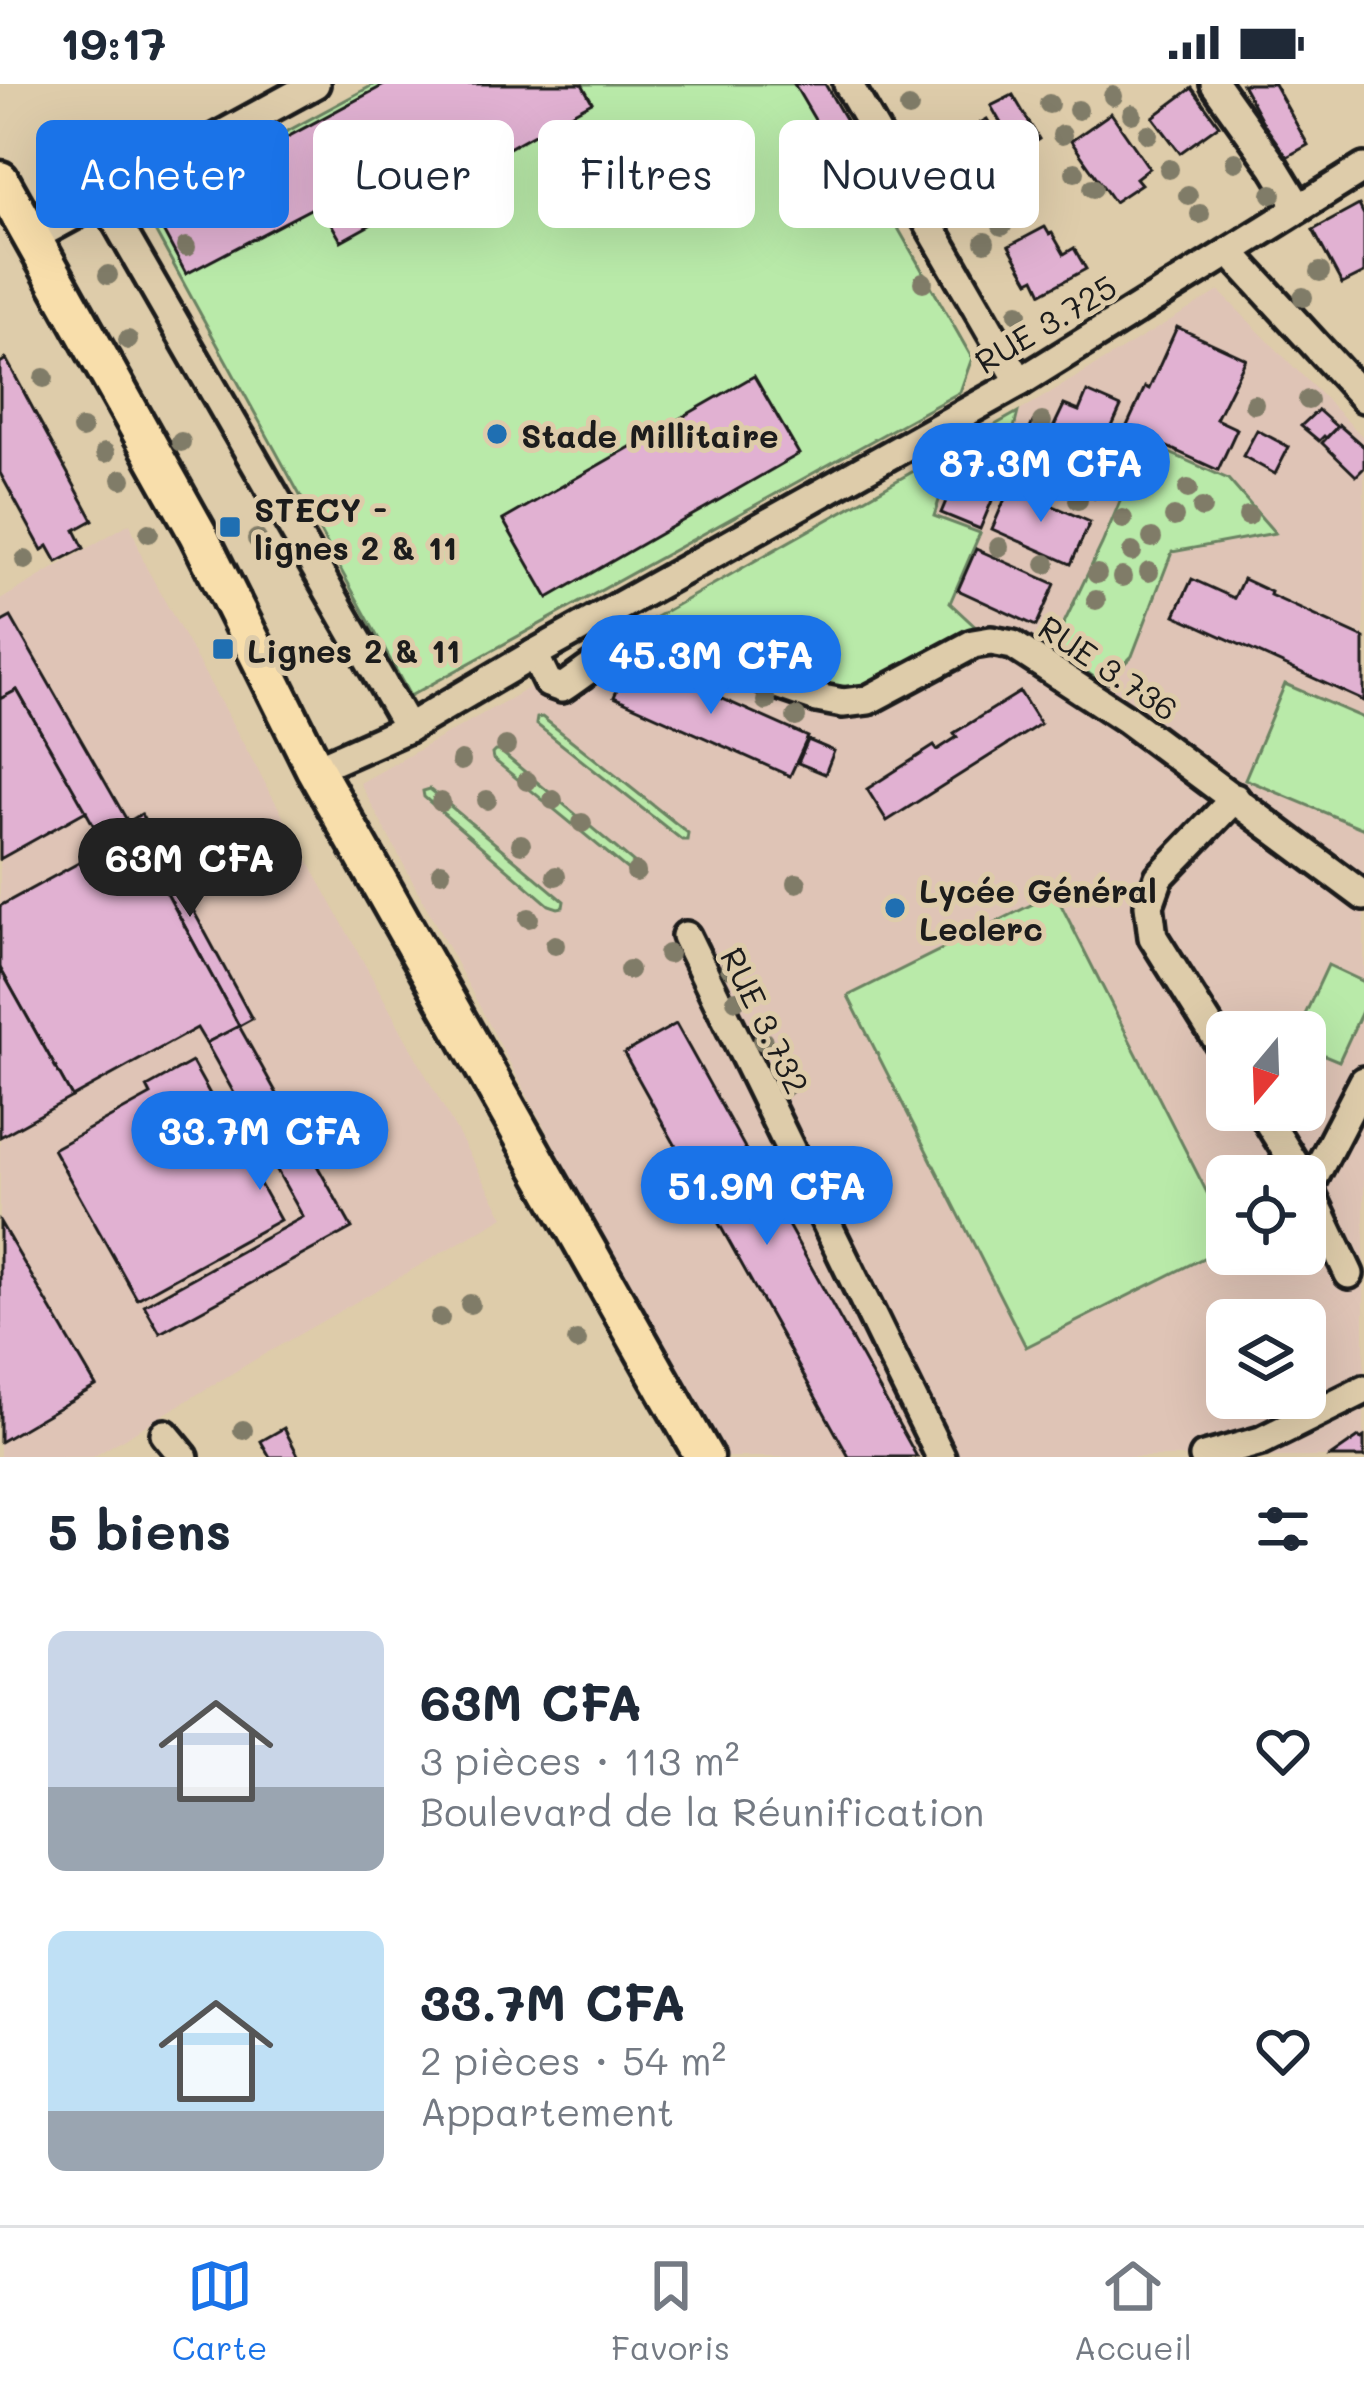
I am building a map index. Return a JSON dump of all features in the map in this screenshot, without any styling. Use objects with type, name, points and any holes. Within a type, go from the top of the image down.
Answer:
[{"type":"main road","points":[[0,180],[197,534],[315,769],[704,1457]]},
{"type":"street","points":[[250,120],[315,84]]},
{"type":"street","points":[[848,84],[1020,382]]},
{"type":"street","points":[[1215,84],[1299,208]]},
{"type":"street","name":"RUE 3.725","points":[[315,769],[408,728],[1020,382],[1364,168]]},
{"type":"street","points":[[32,238],[51,228]]},
{"type":"street","points":[[120,228],[408,728]]},
{"type":"street","points":[[1230,252],[1364,398]]},
{"type":"street","name":"RUE 3.736","points":[[534,654],[548,682],[562,688],[643,641],[843,703],[868,700],[973,644],[1012,645],[1126,719],[1364,896]]},
{"type":"street","points":[[1206,1022],[1153,937],[1149,904],[1159,877],[1235,798]]},
{"type":"street","name":"RUE 3.732","points":[[686,937],[941,1457]]},
{"type":"street","points":[[1320,1155],[1364,1081]]},
{"type":"street","points":[[1326,1225],[1349,1274]]},
{"type":"street","points":[[1204,1457],[1262,1441],[1364,1390]]},
{"type":"street","points":[[165,1434],[184,1457]]},
{"type":"shaded area","name":"Lycée Général Leclerc","points":[[1219,291],[1364,438],[1364,1457],[721,1457],[360,783],[1018,412]]},
{"type":"shaded area","points":[[130,523],[145,565],[504,1217],[93,1457],[0,1457],[0,600]]},
{"type":"green space","points":[[375,84],[816,84],[836,120],[779,120],[779,228],[898,228],[972,358],[960,392],[410,696],[153,228],[289,228],[289,130]]},
{"type":"green space","points":[[1018,412],[1001,480],[950,466],[934,516],[980,533],[950,603],[982,633],[906,679],[835,693],[631,631]]},
{"type":"green space","points":[[1145,442],[1228,479],[1275,533],[1172,552],[1132,656],[1104,684],[1052,648]]},
{"type":"green space","points":[[1285,684],[1364,718],[1364,829],[1245,779]]},
{"type":"green space","points":[[542,717],[688,833],[687,840],[536,724]]},
{"type":"green space","points":[[495,751],[634,863],[633,868],[628,870],[493,759]]},
{"type":"green space","points":[[430,789],[564,901],[563,907],[549,905],[424,797],[423,791]]},
{"type":"green space","points":[[1055,893],[1206,1191],[1206,1257],[1026,1347],[848,996]]},
{"type":"green space","points":[[1328,965],[1364,982],[1364,1007],[1339,1061],[1326,1056],[1326,1011],[1307,1011]]},
{"type":"building","points":[[386,84],[582,84],[592,102],[559,120],[538,120],[538,132],[514,145],[514,120],[319,120]]},
{"type":"building","points":[[794,84],[825,84],[846,120],[815,120]]},
{"type":"building","points":[[1242,84],[1274,84],[1308,145],[1283,159]]},
{"type":"building","points":[[1192,88],[1219,125],[1180,153],[1153,117]]},
{"type":"building","points":[[1013,95],[1028,120],[999,120],[991,106]]},
{"type":"building","points":[[1111,113],[1149,168],[1136,178],[1141,184],[1114,202],[1071,141]]},
{"type":"building","points":[[313,123],[313,208],[289,220],[289,136]]},
{"type":"building","points":[[1359,205],[1364,215],[1364,273],[1342,284],[1313,230]]},
{"type":"building","points":[[1045,227],[1064,254],[1074,248],[1086,269],[1042,293],[1035,278],[1029,281],[1009,246]]},
{"type":"building","points":[[162,228],[274,228],[186,274]]},
{"type":"building","points":[[334,228],[364,228],[341,241]]},
{"type":"building","points":[[1177,327],[1246,359],[1216,419],[1237,429],[1218,470],[1126,428]]},
{"type":"building","points":[[6,359],[93,520],[75,530],[84,548],[57,562],[48,546],[42,550],[0,473],[0,363]]},
{"type":"building","points":[[754,376],[799,454],[548,598],[503,520]]},
{"type":"building","points":[[1087,392],[1121,407],[1104,444],[1054,426],[1064,405],[1079,411]]},
{"type":"building","points":[[1318,410],[1337,427],[1319,441],[1301,426]]},
{"type":"building","points":[[1033,422],[1112,457],[1094,498],[1015,463]]},
{"type":"building","points":[[1339,425],[1364,447],[1364,468],[1356,476],[1322,443]]},
{"type":"building","points":[[1257,430],[1289,447],[1275,474],[1243,456]]},
{"type":"building","points":[[957,475],[996,491],[980,529],[941,513]]},
{"type":"building","points":[[1010,487],[1090,522],[1071,564],[992,529]]},
{"type":"building","points":[[976,549],[1055,584],[1036,626],[958,590]]},
{"type":"building","points":[[1192,579],[1234,598],[1243,579],[1364,638],[1364,701],[1175,615]]},
{"type":"building","points":[[11,617],[128,822],[99,835],[17,690],[0,699],[0,623]]},
{"type":"building","points":[[631,658],[808,737],[790,776],[614,697]]},
{"type":"building","points":[[17,690],[86,811],[0,859],[0,699]]},
{"type":"building","points":[[1020,692],[1040,724],[887,821],[867,789],[934,746],[937,750],[957,737],[954,733]]},
{"type":"building","points":[[808,740],[834,751],[825,774],[798,763]]},
{"type":"building","points":[[141,814],[252,1019],[239,1026],[128,822]]},
{"type":"building","points":[[128,822],[239,1026],[206,1043],[197,1028],[72,1097],[0,968],[0,906],[106,848],[99,835]]},
{"type":"building","points":[[0,968],[72,1097],[0,1137]]},
{"type":"building","points":[[676,1024],[917,1457],[849,1457],[624,1053]]},
{"type":"building","points":[[239,1026],[352,1228],[160,1333],[144,1305],[303,1217],[206,1043]]},
{"type":"building","points":[[192,1062],[280,1220],[137,1299],[53,1149],[151,1095],[147,1087]]},
{"type":"building","points":[[0,1222],[96,1386],[0,1442]]},
{"type":"building","points":[[284,1428],[299,1457],[270,1457],[262,1443]]},
{"type":"building","points":[[1364,1437],[1364,1457],[1330,1457]]},
{"type":"place","name":"Stade Millitaire","points":[[497,434]]},
{"type":"place","name":"STECY - lignes 2 & 11","points":[[230,527]]},
{"type":"place","name":"Lignes 2 & 11","points":[[223,649]]},
{"type":"place","name":"Lycée Général Leclerc","points":[[895,908]]}]
